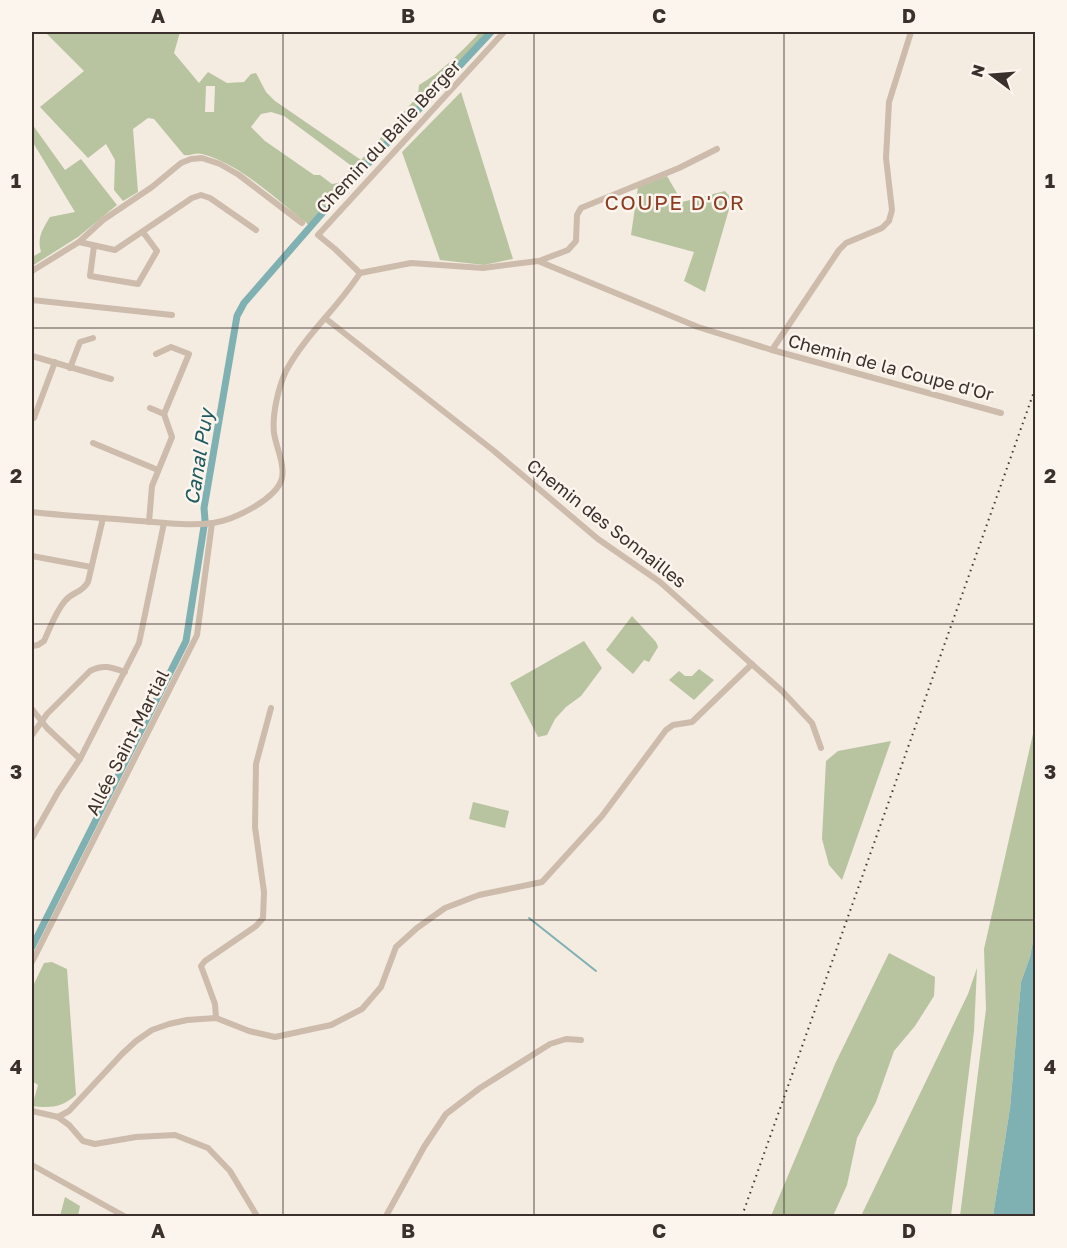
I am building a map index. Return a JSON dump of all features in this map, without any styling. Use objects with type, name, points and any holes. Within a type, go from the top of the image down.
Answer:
[{"type":"street","name":"Chemin du Baile Berger","points":[[360,273],[318,235],[504,32]]},
{"type":"street","name":"Chemin de la Coupe d'Or","points":[[772,350],[839,250],[846,243],[882,228],[889,221],[892,210],[886,158],[889,102],[911,32]]},
{"type":"street","name":"Chemin de la Coupe d'Or","points":[[360,273],[411,262],[483,268],[538,261],[568,250],[576,241],[577,215],[581,208],[679,168],[717,149]]},
{"type":"street","points":[[32,271],[79,242],[103,220],[191,159],[202,158],[220,164],[239,175],[302,223]]},
{"type":"street","points":[[79,242],[115,250],[192,198],[201,195],[210,198],[256,230]]},
{"type":"street","points":[[94,246],[90,276],[138,284],[157,251],[142,232]]},
{"type":"street","name":"Chemin de la Coupe d'Or","points":[[538,261],[698,327],[772,350],[1001,413]]},
{"type":"street","points":[[32,512],[164,523],[210,523],[224,521],[267,498],[280,486],[283,474],[274,431],[276,404],[285,373],[360,273]]},
{"type":"street","points":[[32,300],[172,315]]},
{"type":"street","name":"Chemin des Sonnailles","points":[[325,318],[494,451],[598,539],[660,582],[783,691],[812,723],[821,748]]},
{"type":"street","points":[[70,368],[80,342],[93,338]]},
{"type":"street","points":[[149,522],[152,486],[172,437],[164,414],[189,354],[171,347],[156,354]]},
{"type":"street","points":[[32,356],[111,379]]},
{"type":"street","points":[[34,418],[55,362]]},
{"type":"street","points":[[150,408],[164,414]]},
{"type":"street","points":[[93,442],[158,470]]},
{"type":"street","points":[[32,646],[44,641],[64,601],[84,590],[88,582],[103,518]]},
{"type":"street","points":[[32,838],[80,759],[139,643],[164,523]]},
{"type":"street","name":"Allée Saint-Martial","points":[[32,962],[197,634],[210,523]]},
{"type":"street","points":[[32,556],[91,567]]},
{"type":"street","points":[[58,1117],[69,1111],[122,1054],[152,1030],[187,1020],[216,1018],[249,1031],[275,1037],[331,1025],[363,1009],[381,987],[396,947],[412,931],[445,908],[478,895],[542,882],[602,816],[666,730],[673,725],[692,722],[752,664]]},
{"type":"street","points":[[32,735],[54,707],[90,671],[99,666],[106,666],[125,672]]},
{"type":"street","points":[[216,1018],[216,1004],[201,966],[256,926],[263,918],[264,892],[255,827],[256,764],[271,708]]},
{"type":"street","points":[[32,709],[80,759]]},
{"type":"street","points":[[386,1216],[424,1147],[446,1114],[480,1088],[550,1044],[566,1039],[581,1040]]},
{"type":"street","points":[[32,1111],[58,1117],[69,1125],[83,1141],[95,1144],[136,1137],[176,1136],[208,1148],[230,1171],[257,1216]]},
{"type":"street","points":[[32,1165],[124,1216]]},
{"type":"green space","points":[[45,32],[180,32],[174,53],[199,83],[208,72],[227,83],[244,82],[251,74],[256,73],[266,92],[275,101],[361,160],[418,96],[419,85],[459,54],[480,32],[489,32],[309,225],[258,184],[231,166],[198,153],[184,155],[154,119],[148,118],[133,129],[138,192],[123,201],[114,190],[115,160],[106,144],[88,158],[40,107],[84,71]],"holes":[[[206,86],[215,86],[214,112],[205,112]],[[271,112],[284,116],[353,167],[338,183],[332,184],[320,175],[314,175],[265,141],[251,127],[261,114]]]},
{"type":"green space","points":[[461,92],[513,259],[484,265],[440,260],[402,152]]},
{"type":"green space","points":[[32,124],[65,170],[81,159],[117,205],[78,237],[32,266],[32,257],[41,252],[41,234],[50,217],[75,212],[32,141]]},
{"type":"green space","points":[[667,176],[682,202],[725,191],[732,199],[705,292],[684,281],[694,252],[631,235],[638,187]]},
{"type":"green space","points":[[632,616],[658,647],[649,662],[644,660],[633,674],[606,650]]},
{"type":"green space","points":[[584,641],[602,668],[581,696],[555,719],[547,735],[538,737],[510,683]]},
{"type":"green space","points":[[699,669],[714,680],[694,700],[669,680],[679,671],[685,676],[692,676]]},
{"type":"green space","points":[[1035,725],[1035,930],[1030,957],[1021,982],[1010,1108],[993,1216],[960,1216],[986,1009],[984,949]]},
{"type":"green space","points":[[891,741],[842,880],[829,865],[822,839],[826,761],[838,751]]},
{"type":"green space","points":[[473,802],[509,811],[505,828],[469,819]]},
{"type":"green space","points":[[889,953],[935,977],[934,996],[915,1026],[894,1051],[876,1102],[857,1138],[847,1185],[833,1216],[771,1216],[835,1064]]},
{"type":"green space","points":[[52,962],[67,969],[76,1095],[55,1106],[32,1106],[38,1085],[32,1081],[32,988],[44,963]]},
{"type":"green space","points":[[977,968],[974,1031],[951,1216],[861,1216],[968,994]]},
{"type":"green space","points":[[65,1197],[80,1206],[78,1216],[60,1216]]},
{"type":"water","points":[[1035,930],[1035,1216],[993,1216],[1010,1108],[1021,982],[1030,957]]},
{"type":"waterway","name":"Canal Puy","points":[[32,947],[186,641],[205,520],[204,508],[237,316],[244,303],[332,202],[491,32]]},
{"type":"waterway","points":[[529,918],[596,971]]},
{"type":"railway","points":[[742,1216],[1036,386]]},
{"type":"district","name":"COUPE D'OR","points":[[675,202]]}]
